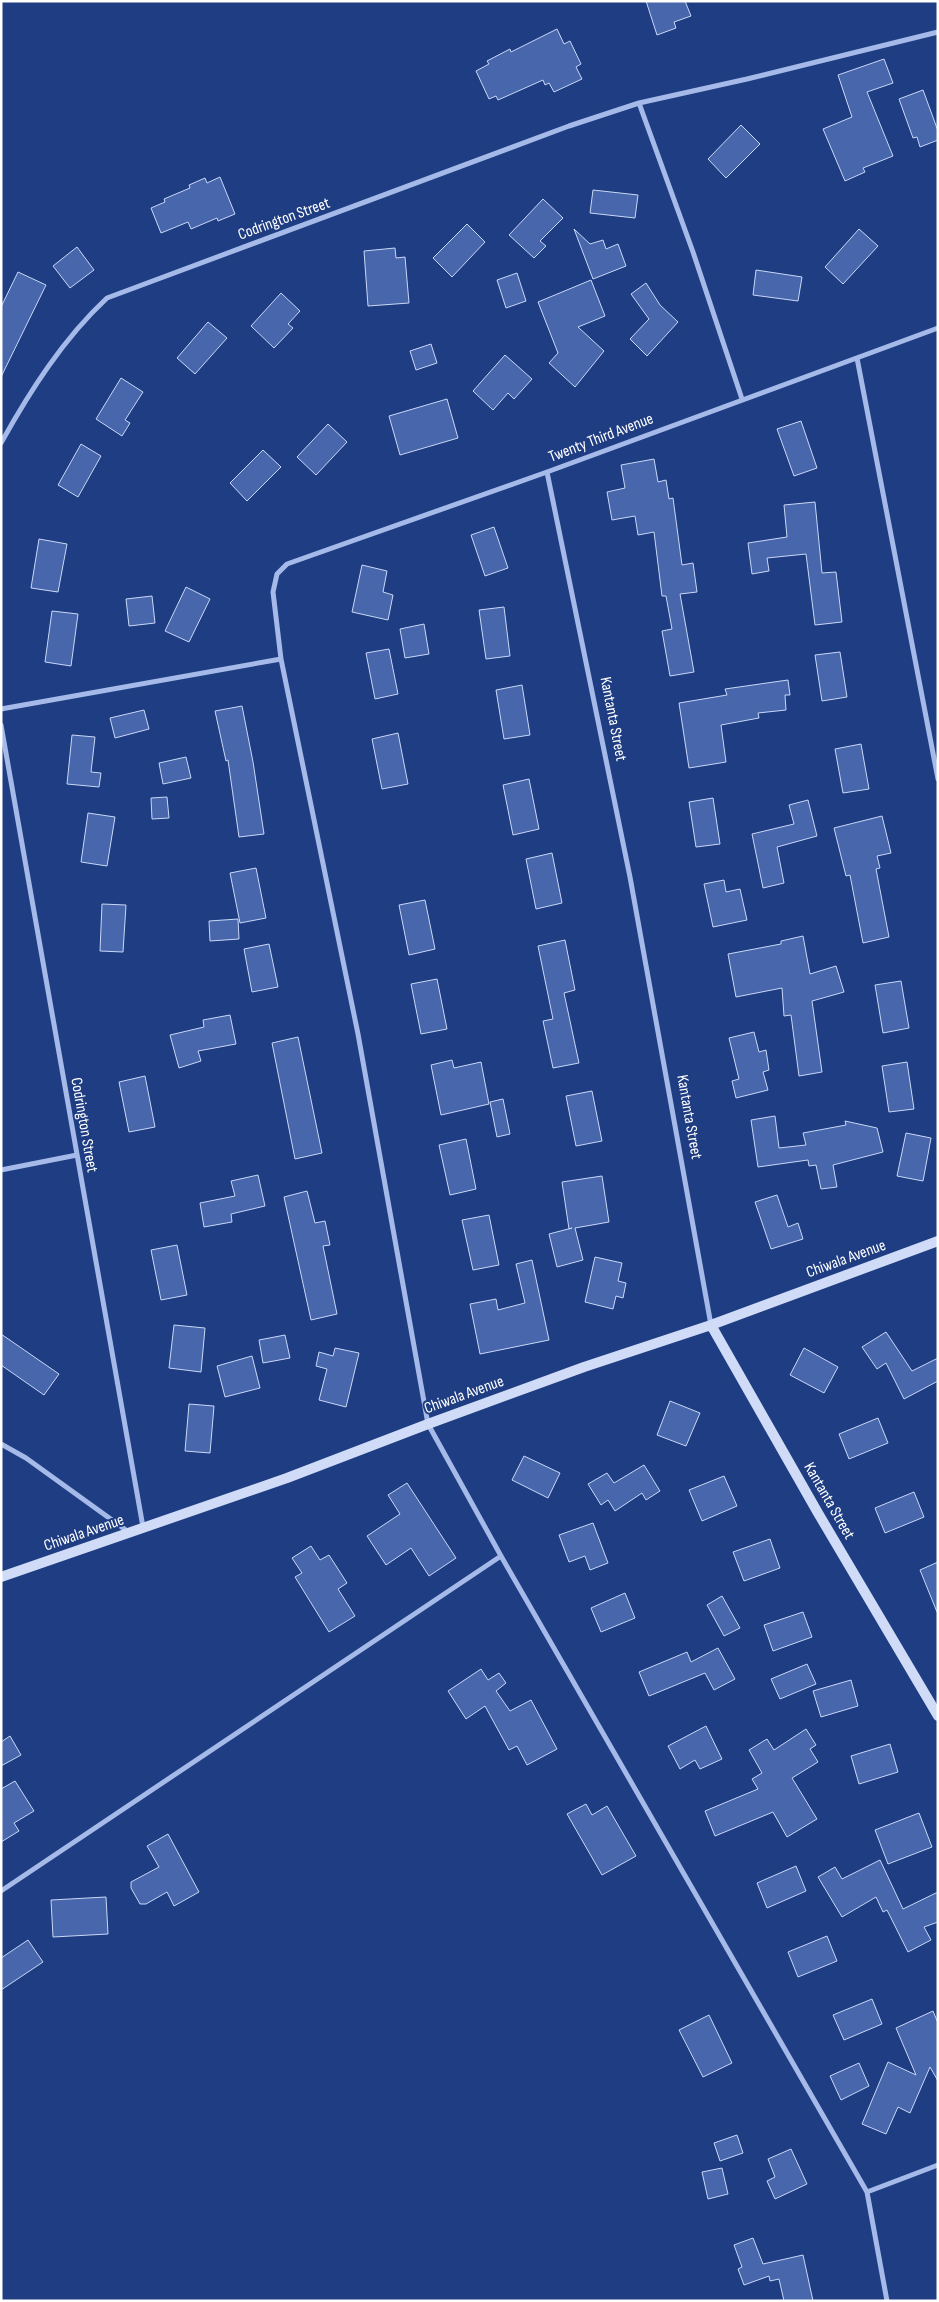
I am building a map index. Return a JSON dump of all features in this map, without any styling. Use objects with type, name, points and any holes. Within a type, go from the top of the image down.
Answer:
[{"type":"main road","name":"Chiwala Avenue","points":[[1,1577],[287,1478],[584,1367],[711,1325],[938,1241]]},
{"type":"main road","name":"Kantanta Street","points":[[711,1325],[818,1513],[938,1716]]},
{"type":"street","name":"Codrington Street","points":[[1,443],[28,395],[89,315],[107,298],[569,126],[639,103],[747,79],[938,32]]},
{"type":"street","points":[[639,103],[693,252],[742,399]]},
{"type":"street","name":"Twenty Third Avenue","points":[[281,659],[273,592],[277,574],[288,564],[547,472],[938,328]]},
{"type":"street","points":[[857,358],[938,779]]},
{"type":"street","name":"Kantanta Street","points":[[547,472],[630,877],[711,1325]]},
{"type":"street","points":[[1,709],[281,659],[358,1034],[428,1424],[501,1556],[867,2192],[887,2301]]},
{"type":"street","name":"Codrington Street","points":[[1,726],[144,1529]]},
{"type":"street","points":[[1,1170],[77,1155]]},
{"type":"street","points":[[1,1444],[26,1458],[131,1533]]},
{"type":"street","points":[[1,1891],[501,1556]]},
{"type":"street","points":[[867,2192],[938,2165]]},
{"type":"building","points":[[646,1],[685,1],[691,16],[674,22],[676,28],[657,35]]},
{"type":"building","points":[[557,29],[564,44],[570,41],[581,64],[576,67],[582,79],[554,92],[549,83],[545,85],[543,80],[498,100],[496,96],[489,99],[476,71],[489,64],[487,61],[510,49],[511,52]]},
{"type":"building","points":[[884,59],[893,83],[867,92],[893,156],[863,168],[865,172],[845,181],[823,129],[852,117],[838,75]]},
{"type":"building","points":[[923,90],[938,131],[938,140],[920,147],[917,137],[913,138],[899,99]]},
{"type":"building","points":[[741,125],[760,144],[726,178],[708,159]]},
{"type":"building","points":[[220,177],[235,214],[218,221],[217,218],[191,229],[188,222],[161,233],[151,208],[165,202],[164,199],[190,188],[189,185],[205,178],[207,183]]},
{"type":"building","points":[[593,190],[638,195],[635,218],[590,213]]},
{"type":"building","points":[[543,199],[563,218],[540,241],[546,246],[534,258],[509,235]]},
{"type":"building","points":[[467,224],[485,242],[452,277],[433,258]]},
{"type":"building","points":[[574,229],[590,244],[603,240],[606,249],[618,244],[626,266],[593,279]]},
{"type":"building","points":[[859,229],[878,246],[843,284],[825,267]]},
{"type":"building","points":[[77,247],[94,270],[70,288],[53,266]]},
{"type":"building","points":[[395,248],[396,258],[405,257],[409,303],[368,306],[364,251]]},
{"type":"building","points":[[756,270],[802,277],[798,301],[753,295]]},
{"type":"building","points":[[18,272],[46,285],[1,377],[1,307]]},
{"type":"building","points":[[517,273],[526,301],[506,308],[497,280]]},
{"type":"building","points":[[591,280],[605,316],[578,327],[604,351],[575,387],[549,363],[558,353],[538,302]]},
{"type":"building","points":[[646,283],[660,305],[678,322],[647,356],[630,339],[649,319],[631,294]]},
{"type":"building","points":[[281,293],[300,311],[288,324],[293,328],[274,348],[251,326]]},
{"type":"building","points":[[208,322],[227,338],[195,374],[177,358]]},
{"type":"building","points":[[431,344],[437,363],[416,370],[410,351]]},
{"type":"building","points":[[505,355],[532,379],[514,399],[508,393],[493,410],[473,391]]},
{"type":"building","points":[[121,378],[143,392],[125,420],[130,423],[122,436],[96,419]]},
{"type":"building","points":[[447,399],[458,438],[400,455],[389,416]]},
{"type":"building","points":[[801,421],[817,468],[794,476],[777,429]]},
{"type":"building","points":[[328,424],[347,442],[316,475],[297,457]]},
{"type":"building","points":[[81,444],[101,456],[78,497],[58,485]]},
{"type":"building","points":[[263,450],[281,467],[247,501],[230,483]]},
{"type":"building","points":[[654,459],[658,482],[666,480],[669,499],[673,498],[682,565],[693,563],[697,592],[680,594],[694,672],[670,676],[662,631],[672,629],[666,596],[662,596],[654,532],[638,535],[635,516],[612,520],[607,492],[625,488],[621,465]]},
{"type":"building","points":[[815,502],[822,573],[836,572],[842,622],[815,625],[806,554],[767,558],[769,571],[752,574],[748,543],[787,537],[784,505]]},
{"type":"building","points":[[494,527],[508,568],[485,576],[471,535]]},
{"type":"building","points":[[39,539],[67,544],[58,592],[31,588]]},
{"type":"building","points":[[362,565],[387,571],[383,592],[393,595],[388,620],[352,612]]},
{"type":"building","points":[[186,587],[210,599],[189,642],[165,631]]},
{"type":"building","points":[[152,596],[155,623],[129,626],[126,599]]},
{"type":"building","points":[[504,607],[510,656],[486,659],[479,610]]},
{"type":"building","points":[[52,611],[78,614],[71,666],[45,662]]},
{"type":"building","points":[[424,624],[429,654],[405,658],[400,629]]},
{"type":"building","points":[[389,649],[398,694],[375,699],[366,653]]},
{"type":"building","points":[[840,652],[847,697],[822,701],[815,655]]},
{"type":"building","points":[[788,680],[790,695],[785,695],[786,710],[758,713],[759,718],[721,725],[726,762],[689,768],[679,703],[727,695],[725,689]]},
{"type":"building","points":[[522,685],[530,735],[504,739],[496,690]]},
{"type":"building","points":[[242,706],[264,834],[239,837],[228,760],[226,761],[215,711]]},
{"type":"building","points":[[144,710],[149,729],[115,738],[110,718]]},
{"type":"building","points":[[398,733],[408,784],[382,789],[372,739]]},
{"type":"building","points":[[72,735],[95,737],[91,772],[101,773],[99,787],[67,784]]},
{"type":"building","points":[[861,744],[869,789],[843,793],[835,749]]},
{"type":"building","points":[[186,757],[191,778],[163,784],[159,763]]},
{"type":"building","points":[[529,779],[539,829],[513,835],[503,785]]},
{"type":"building","points":[[167,797],[169,818],[152,819],[151,798]]},
{"type":"building","points":[[713,798],[720,844],[696,847],[689,802]]},
{"type":"building","points":[[808,800],[817,836],[777,847],[784,883],[763,888],[752,834],[794,824],[789,805]]},
{"type":"building","points":[[88,813],[115,817],[107,866],[81,862]]},
{"type":"building","points":[[882,816],[891,853],[877,856],[880,868],[876,869],[889,937],[863,943],[850,875],[846,876],[834,828]]},
{"type":"building","points":[[552,853],[562,903],[536,909],[526,859]]},
{"type":"building","points":[[256,868],[266,918],[240,923],[230,873]]},
{"type":"building","points":[[724,880],[726,892],[740,889],[747,920],[713,927],[704,884]]},
{"type":"building","points":[[425,900],[435,949],[409,955],[399,905]]},
{"type":"building","points":[[102,904],[126,905],[123,952],[100,951]]},
{"type":"building","points":[[238,919],[239,939],[210,941],[209,921]]},
{"type":"building","points":[[803,936],[810,974],[836,966],[844,992],[812,1001],[822,1072],[799,1076],[791,1015],[784,1016],[782,988],[736,997],[728,954],[781,944],[781,941]]},
{"type":"building","points":[[565,940],[575,990],[564,993],[579,1063],[553,1068],[543,1021],[553,1019],[538,946]]},
{"type":"building","points":[[269,944],[278,987],[252,992],[244,949]]},
{"type":"building","points":[[437,979],[447,1029],[421,1034],[411,984]]},
{"type":"building","points":[[901,981],[909,1028],[883,1033],[875,985]]},
{"type":"building","points":[[230,1015],[236,1044],[198,1051],[201,1061],[179,1068],[170,1035],[204,1027],[203,1020]]},
{"type":"building","points":[[754,1032],[759,1052],[766,1050],[769,1070],[763,1072],[768,1090],[736,1098],[732,1081],[739,1079],[729,1038]]},
{"type":"building","points":[[298,1037],[322,1153],[295,1159],[272,1043]]},
{"type":"building","points":[[452,1060],[454,1068],[481,1062],[489,1104],[441,1115],[431,1065]]},
{"type":"building","points":[[907,1062],[914,1109],[889,1112],[882,1066]]},
{"type":"building","points":[[145,1076],[155,1127],[129,1132],[119,1082]]},
{"type":"building","points":[[592,1091],[602,1141],[576,1146],[566,1096]]},
{"type":"building","points":[[503,1099],[510,1134],[497,1137],[490,1102]]},
{"type":"building","points":[[775,1116],[779,1148],[806,1145],[803,1133],[846,1125],[845,1121],[877,1128],[883,1152],[833,1165],[837,1187],[821,1189],[816,1165],[809,1166],[808,1160],[758,1167],[751,1120]]},
{"type":"building","points":[[906,1133],[931,1138],[923,1181],[897,1176]]},
{"type":"building","points":[[466,1139],[476,1189],[450,1195],[439,1145]]},
{"type":"building","points":[[258,1175],[265,1206],[231,1214],[232,1222],[204,1227],[200,1203],[235,1196],[231,1181]]},
{"type":"building","points":[[602,1176],[609,1222],[575,1228],[583,1260],[557,1267],[549,1234],[569,1229],[562,1182]]},
{"type":"building","points":[[307,1191],[315,1223],[325,1221],[330,1245],[323,1246],[337,1314],[311,1320],[284,1197]]},
{"type":"building","points":[[777,1195],[788,1227],[798,1223],[803,1239],[771,1249],[755,1202]]},
{"type":"building","points":[[489,1215],[499,1265],[473,1270],[462,1220]]},
{"type":"building","points":[[177,1245],[187,1295],[161,1300],[151,1250]]},
{"type":"building","points":[[595,1257],[622,1263],[618,1281],[626,1283],[623,1298],[616,1296],[613,1309],[585,1302]]},
{"type":"building","points":[[532,1260],[549,1340],[480,1354],[470,1304],[496,1299],[498,1310],[525,1303],[516,1264]]},
{"type":"building","points":[[174,1325],[205,1328],[201,1372],[169,1368]]},
{"type":"building","points":[[886,1332],[912,1371],[938,1358],[938,1381],[904,1399],[886,1363],[877,1369],[862,1347]]},
{"type":"building","points":[[1,1334],[59,1374],[44,1395],[1,1365]]},
{"type":"building","points":[[285,1335],[290,1358],[263,1363],[259,1340]]},
{"type":"building","points":[[335,1348],[359,1353],[346,1407],[319,1400],[327,1369],[316,1366],[319,1352],[333,1356]]},
{"type":"building","points":[[804,1348],[838,1367],[824,1393],[790,1375]]},
{"type":"building","points":[[252,1356],[260,1388],[225,1397],[217,1366]]},
{"type":"building","points":[[670,1401],[700,1413],[686,1446],[657,1435]]},
{"type":"building","points":[[189,1404],[214,1406],[210,1453],[185,1451]]},
{"type":"building","points":[[878,1418],[888,1443],[849,1459],[839,1434]]},
{"type":"building","points":[[524,1456],[560,1473],[548,1498],[512,1480]]},
{"type":"building","points":[[644,1465],[660,1491],[646,1500],[642,1493],[615,1511],[608,1500],[601,1505],[588,1484],[607,1473],[614,1483]]},
{"type":"building","points":[[724,1476],[737,1506],[702,1521],[689,1490]]},
{"type":"building","points":[[407,1483],[456,1558],[429,1576],[411,1548],[386,1565],[367,1536],[400,1514],[388,1495]]},
{"type":"building","points":[[914,1492],[924,1517],[885,1533],[875,1508]]},
{"type":"building","points":[[593,1523],[608,1563],[590,1570],[585,1556],[569,1562],[559,1535]]},
{"type":"building","points":[[770,1539],[780,1568],[744,1581],[733,1552]]},
{"type":"building","points":[[311,1546],[320,1560],[329,1555],[347,1583],[338,1589],[355,1616],[329,1632],[295,1577],[302,1573],[292,1558]]},
{"type":"building","points":[[938,1562],[938,1612],[937,1612],[920,1570]]},
{"type":"building","points":[[625,1593],[635,1618],[601,1632],[591,1608]]},
{"type":"building","points":[[722,1596],[740,1628],[724,1636],[707,1605]]},
{"type":"building","points":[[803,1612],[812,1637],[773,1651],[764,1625]]},
{"type":"building","points":[[718,1648],[735,1679],[714,1690],[705,1673],[649,1696],[639,1672],[687,1652],[691,1662]]},
{"type":"building","points":[[807,1664],[816,1684],[780,1699],[771,1679]]},
{"type":"building","points":[[481,1669],[488,1680],[499,1673],[506,1683],[496,1691],[510,1711],[531,1700],[557,1749],[527,1765],[517,1746],[509,1750],[485,1706],[466,1719],[448,1691]]},
{"type":"building","points":[[851,1680],[858,1706],[821,1717],[813,1691]]},
{"type":"building","points":[[706,1726],[722,1759],[700,1769],[695,1760],[680,1769],[668,1746]]},
{"type":"building","points":[[806,1729],[816,1745],[810,1749],[818,1762],[792,1778],[817,1819],[787,1837],[773,1812],[715,1836],[705,1811],[758,1789],[752,1779],[762,1773],[749,1750],[767,1739],[774,1750]]},
{"type":"building","points":[[10,1736],[21,1755],[1,1766],[1,1742]]},
{"type":"building","points":[[890,1744],[898,1772],[859,1784],[851,1756]]},
{"type":"building","points":[[15,1781],[34,1811],[14,1823],[19,1831],[1,1842],[1,1789]]},
{"type":"building","points":[[586,1804],[592,1815],[607,1806],[636,1856],[602,1875],[567,1814]]},
{"type":"building","points":[[919,1813],[932,1847],[888,1864],[875,1830]]},
{"type":"building","points":[[168,1834],[199,1892],[174,1906],[167,1892],[146,1904],[140,1904],[131,1888],[131,1882],[159,1867],[147,1846]]},
{"type":"building","points":[[880,1860],[903,1909],[938,1892],[938,1922],[924,1927],[931,1940],[908,1952],[887,1910],[883,1912],[876,1897],[842,1917],[818,1877],[835,1867],[842,1879]]},
{"type":"building","points":[[796,1866],[806,1891],[767,1908],[757,1883]]},
{"type":"building","points":[[106,1897],[108,1934],[53,1937],[51,1900]]},
{"type":"building","points":[[827,1936],[837,1961],[798,1977],[788,1952]]},
{"type":"building","points":[[28,1940],[43,1962],[1,1990],[1,1958]]},
{"type":"building","points":[[872,1999],[882,2024],[844,2040],[833,2015]]},
{"type":"building","points":[[933,2011],[938,2023],[938,2081],[930,2067],[910,2113],[898,2107],[886,2134],[862,2124],[888,2062],[916,2075],[896,2028]]},
{"type":"building","points":[[709,2015],[732,2063],[703,2077],[679,2030]]},
{"type":"building","points":[[859,2063],[869,2086],[841,2100],[830,2076]]},
{"type":"building","points":[[737,2135],[743,2153],[720,2161],[714,2143]]},
{"type":"building","points":[[791,2149],[807,2184],[775,2199],[767,2181],[775,2177],[768,2159]]},
{"type":"building","points":[[722,2168],[728,2194],[708,2199],[702,2172]]},
{"type":"building","points":[[753,2238],[763,2264],[803,2255],[813,2301],[784,2301],[779,2279],[770,2281],[769,2276],[744,2285],[738,2269],[742,2267],[734,2245]]}]
